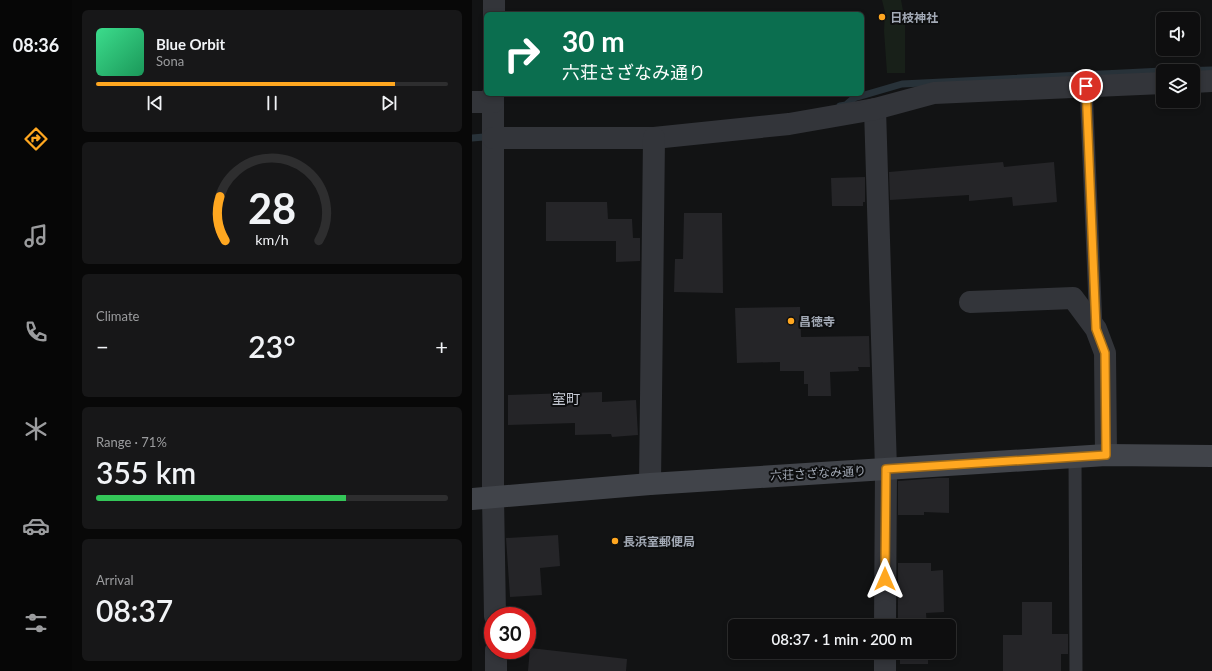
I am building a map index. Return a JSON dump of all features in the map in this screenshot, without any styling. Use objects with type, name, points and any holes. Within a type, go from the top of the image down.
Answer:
[{"type":"street","points":[[494,0],[494,12]]},
{"type":"street","points":[[1200,82],[1212,81]]},
{"type":"street","points":[[493,138],[654,138],[789,124],[875,109],[934,93],[1156,83]]},
{"type":"street","points":[[486,99],[493,138],[482,498],[494,607]]},
{"type":"street","points":[[875,109],[886,469],[885,619]]},
{"type":"street","points":[[650,484],[654,138]]},
{"type":"street","points":[[970,302],[1073,298],[1096,329],[1105,353],[1106,455]]},
{"type":"street","name":"六荘さざなみ通り","points":[[482,498],[650,484],[1106,455],[1212,456]]},
{"type":"street","points":[[496,659],[496,671]]},
{"type":"street","points":[[885,659],[885,671]]},
{"type":"lane","points":[[1086,86],[1096,329]]},
{"type":"lane","points":[[1075,457],[1076,671]]},
{"type":"shaded area","points":[[882,0],[901,0],[905,21],[905,73],[887,73],[884,31],[885,12]]},
{"type":"building","points":[[1003,162],[1004,167],[1054,162],[1057,202],[1013,206],[1012,197],[969,201],[969,195],[890,200],[889,172]]},
{"type":"building","points":[[865,177],[865,202],[863,202],[863,206],[832,206],[831,178]]},
{"type":"building","points":[[546,202],[607,202],[608,219],[632,219],[633,238],[640,238],[640,261],[616,262],[616,241],[546,241]]},
{"type":"building","points":[[684,213],[722,213],[723,293],[674,292],[675,259],[683,259]]},
{"type":"building","points":[[800,307],[801,337],[869,336],[870,367],[858,367],[859,371],[830,372],[831,396],[808,396],[808,384],[804,384],[804,371],[780,371],[780,362],[737,363],[735,308]]},
{"type":"building","points":[[602,392],[602,402],[636,400],[638,435],[612,437],[611,434],[575,435],[575,423],[508,425],[508,395]]},
{"type":"building","points":[[949,478],[949,513],[924,512],[924,515],[898,515],[898,481]]},
{"type":"building","points":[[558,535],[560,566],[540,568],[542,595],[510,597],[506,538]]},
{"type":"building","points":[[898,563],[931,563],[931,571],[943,570],[944,612],[926,613],[926,619],[898,619]]},
{"type":"building","points":[[1022,602],[1052,602],[1052,634],[1068,634],[1068,654],[1061,654],[1061,671],[1003,671],[1003,635],[1022,635]]},
{"type":"building","points":[[536,649],[627,659],[626,671],[528,671],[529,659],[536,659]]},
{"type":"building","points":[[900,659],[928,659],[928,664],[900,664]]},
{"type":"waterway","points":[[1200,70],[1212,70]]},
{"type":"waterway","points":[[864,95],[902,84],[1156,71]]},
{"type":"waterway","points":[[840,106],[846,105],[854,98],[861,96]]},
{"type":"waterway","points":[[472,138],[484,137]]},
{"type":"place","name":"日枝神社","points":[[882,17]]},
{"type":"place","name":"昌徳寺","points":[[791,321]]},
{"type":"place","name":"長浜室郵便局","points":[[615,541]]},
{"type":"district","name":"室町","points":[[566,398]]},
{"type":"route","points":[[885,579],[886,469],[1106,455],[1105,353],[1096,329],[1086,86]]}]
